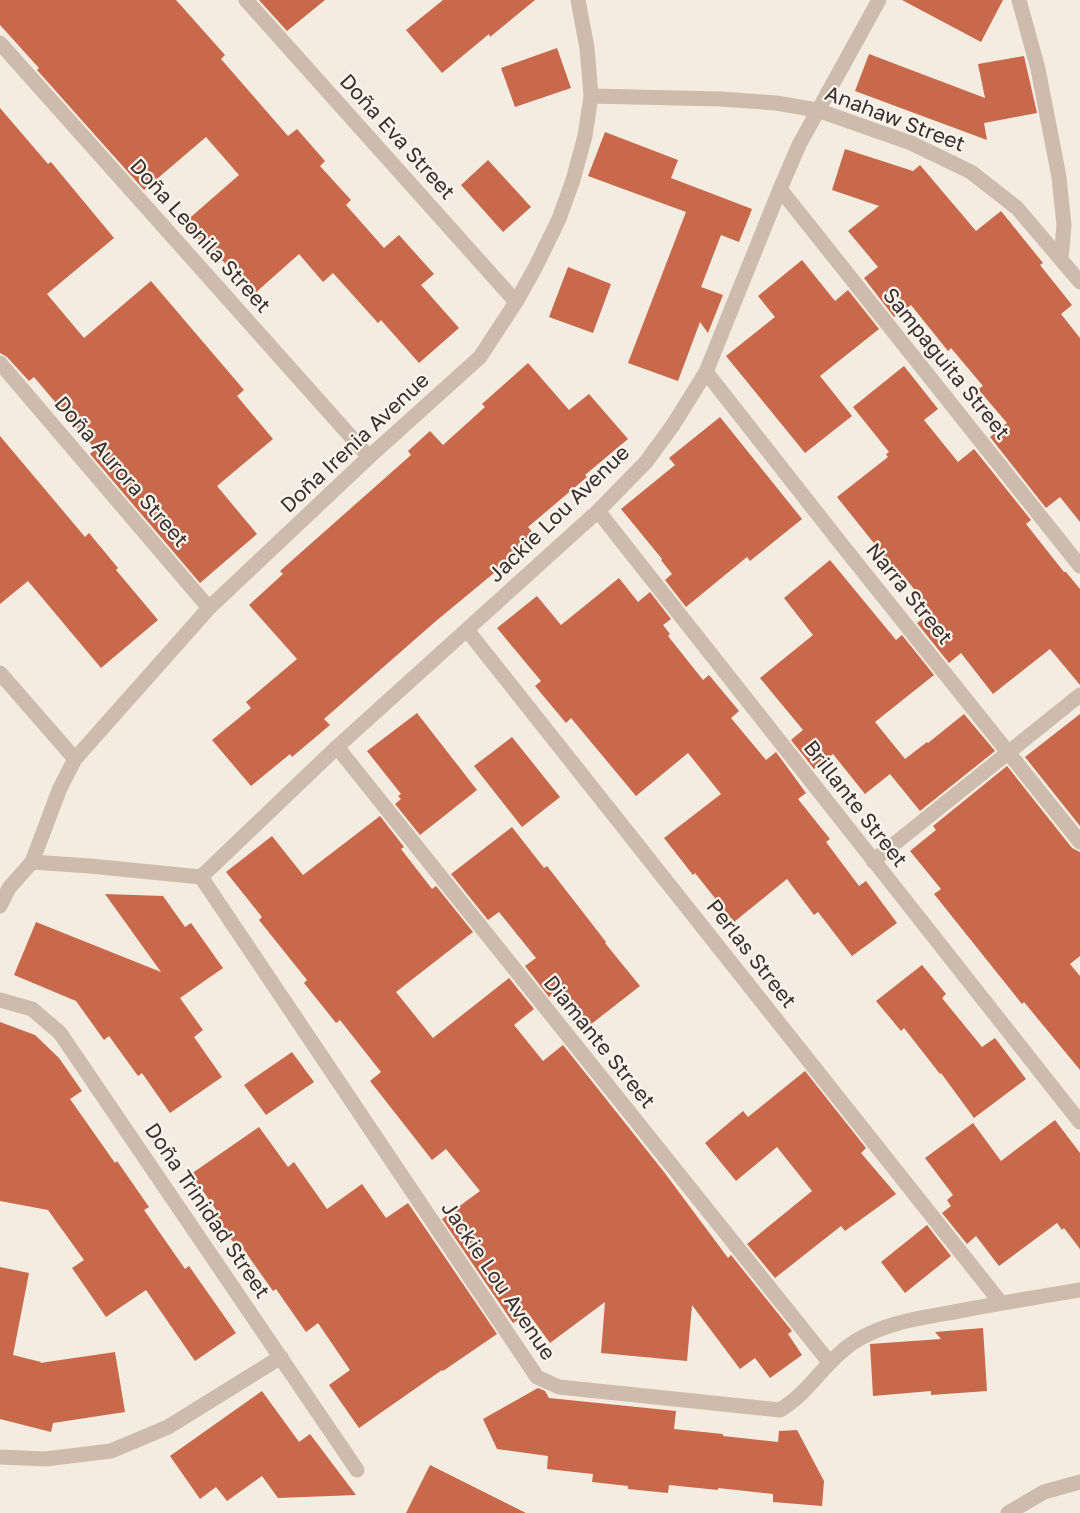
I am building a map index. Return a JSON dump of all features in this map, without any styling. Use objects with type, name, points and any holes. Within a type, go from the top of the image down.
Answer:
[{"type":"street","name":"Doña Eva Street","points":[[246,0],[516,302]]},
{"type":"street","name":"Doña Irenia Avenue","points":[[32,862],[60,788],[75,759],[209,608],[369,457],[480,357],[516,302],[559,219],[585,136],[591,96],[587,48],[578,0]]},
{"type":"street","name":"Jackie Lou Avenue","points":[[879,0],[799,145],[706,372],[673,425],[646,462],[598,511],[338,747],[201,877],[537,1377],[559,1387],[780,1410],[791,1403],[829,1362],[854,1342],[893,1323],[1080,1290]]},
{"type":"street","points":[[1019,0],[1038,69],[1059,177],[1064,225],[1062,259]]},
{"type":"street","name":"Doña Leonila Street","points":[[0,43],[369,457]]},
{"type":"street","name":"Anahaw Street","points":[[591,96],[721,99],[776,103],[817,110],[911,143],[970,172],[1017,208],[1080,282]]},
{"type":"street","name":"Sampaguita Street","points":[[780,189],[1080,566]]},
{"type":"street","name":"Doña Aurora Street","points":[[0,363],[209,608]]},
{"type":"street","name":"Narra Street","points":[[706,372],[1080,842]]},
{"type":"street","name":"Brillante Street","points":[[598,511],[1080,1122]]},
{"type":"street","name":"Perlas Street","points":[[467,630],[1001,1303]]},
{"type":"street","points":[[0,673],[75,759]]},
{"type":"street","points":[[873,861],[1080,695]]},
{"type":"street","name":"Diamante Street","points":[[338,747],[829,1362]]},
{"type":"street","points":[[0,906],[9,888],[32,862],[201,877]]},
{"type":"street","name":"Doña Trinidad Street","points":[[0,1000],[32,1009],[60,1033],[357,1470]]},
{"type":"street","points":[[0,1456],[45,1458],[111,1451],[168,1427],[281,1357]]},
{"type":"street","points":[[1008,1513],[1044,1492],[1080,1482]]},
{"type":"building","points":[[0,0],[176,0],[225,55],[221,59],[288,136],[297,129],[325,161],[320,166],[351,200],[346,205],[384,248],[399,235],[434,274],[421,285],[459,328],[419,363],[381,320],[378,323],[333,273],[323,282],[299,254],[253,295],[215,252],[212,254],[184,223],[239,175],[206,137],[144,190],[0,25]]},
{"type":"building","points":[[259,0],[325,0],[287,31]]},
{"type":"building","points":[[443,0],[535,0],[442,73],[406,30]]},
{"type":"building","points":[[902,0],[1003,0],[981,42]]},
{"type":"building","points":[[557,48],[571,88],[515,107],[501,68]]},
{"type":"building","points":[[869,54],[985,98],[978,64],[1024,56],[1037,113],[984,123],[987,140],[855,91]]},
{"type":"building","points":[[0,108],[48,164],[51,162],[114,238],[47,294],[84,338],[151,281],[244,390],[237,396],[273,439],[217,486],[257,534],[200,583],[90,454],[95,449],[34,377],[29,381],[7,357],[0,353]]},
{"type":"building","points":[[605,132],[678,160],[671,178],[752,209],[739,242],[721,235],[701,287],[723,295],[708,333],[700,322],[678,381],[628,363],[686,212],[588,176]]},
{"type":"building","points":[[845,149],[913,171],[920,165],[976,231],[1001,211],[1043,263],[1040,265],[1072,305],[1061,314],[1080,338],[1080,522],[1060,497],[1046,508],[990,437],[1007,423],[978,389],[983,386],[951,348],[948,351],[911,305],[894,317],[864,278],[878,267],[848,231],[879,206],[832,190]]},
{"type":"building","points":[[488,160],[531,207],[503,232],[461,185]]},
{"type":"building","points":[[802,260],[835,301],[848,290],[879,329],[820,376],[852,416],[805,453],[726,356],[775,317],[758,296]]},
{"type":"building","points":[[568,267],[611,284],[593,333],[549,317]]},
{"type":"building","points":[[528,363],[569,410],[589,394],[628,439],[528,527],[536,536],[517,554],[324,719],[330,725],[292,757],[290,754],[251,786],[212,740],[251,708],[246,702],[297,659],[249,605],[283,574],[280,571],[411,455],[408,451],[430,431],[443,445],[485,407],[482,404]]},
{"type":"building","points":[[904,366],[938,409],[924,420],[958,462],[974,449],[1031,520],[1026,524],[1080,589],[1080,685],[1050,649],[993,694],[961,653],[949,663],[917,623],[932,612],[837,497],[888,457],[886,454],[889,452],[853,407]]},
{"type":"building","points":[[720,417],[802,519],[750,561],[747,557],[686,607],[665,580],[672,574],[621,509],[675,465],[669,458]]},
{"type":"building","points":[[0,436],[85,537],[89,533],[118,568],[116,570],[158,620],[101,668],[28,581],[0,604]]},
{"type":"building","points":[[830,560],[896,640],[902,635],[934,675],[875,722],[905,759],[964,714],[995,751],[920,811],[890,774],[865,794],[833,754],[814,769],[791,740],[803,730],[760,678],[813,635],[784,598]]},
{"type":"building","points":[[619,578],[638,602],[650,592],[671,619],[663,625],[670,634],[668,636],[703,680],[709,675],[739,711],[731,718],[766,760],[776,752],[806,793],[798,799],[830,839],[826,842],[859,886],[866,881],[897,923],[852,956],[818,912],[814,915],[787,879],[734,922],[664,838],[721,794],[688,753],[636,796],[571,718],[566,723],[535,686],[541,681],[497,628],[537,596],[561,625]]},
{"type":"building","points":[[417,713],[477,790],[420,835],[395,804],[401,799],[398,796],[401,794],[367,751]]},
{"type":"building","points":[[1080,714],[1080,826],[1025,757]]},
{"type":"building","points":[[512,737],[560,797],[522,827],[474,766]]},
{"type":"building","points":[[1007,766],[1072,848],[1080,852],[1080,956],[1070,964],[1080,976],[1080,1070],[1024,1002],[1022,1004],[934,894],[941,889],[910,851],[936,830],[933,826]]},
{"type":"building","points":[[380,816],[404,847],[401,849],[432,889],[436,886],[473,932],[396,992],[433,1038],[509,978],[534,1009],[514,1025],[543,1061],[563,1045],[664,1172],[728,1258],[731,1255],[792,1331],[788,1334],[802,1355],[770,1378],[755,1358],[740,1369],[692,1305],[687,1361],[601,1353],[605,1302],[550,1343],[528,1313],[513,1323],[442,1219],[480,1191],[446,1149],[432,1160],[370,1081],[381,1072],[340,1020],[336,1023],[304,983],[307,980],[259,920],[262,917],[226,872],[272,836],[303,875]]},
{"type":"building","points":[[512,827],[544,868],[547,866],[640,986],[590,1025],[561,988],[549,997],[525,966],[536,958],[499,912],[488,920],[451,874]]},
{"type":"building","points":[[105,894],[163,896],[185,927],[191,923],[223,968],[180,998],[203,1030],[194,1037],[222,1077],[170,1113],[142,1073],[138,1076],[109,1036],[104,1040],[76,1001],[14,975],[36,922],[161,972]]},
{"type":"building","points":[[922,965],[946,994],[942,998],[982,1047],[995,1038],[1026,1079],[974,1118],[904,1028],[901,1031],[876,1001]]},
{"type":"building","points":[[0,1022],[35,1035],[59,1058],[82,1091],[70,1099],[149,1207],[144,1210],[185,1269],[189,1266],[236,1333],[195,1361],[146,1290],[106,1317],[72,1268],[84,1260],[48,1210],[0,1201]]},
{"type":"building","points":[[292,1052],[314,1082],[266,1115],[244,1085]]},
{"type":"building","points":[[805,1071],[866,1148],[861,1153],[896,1194],[845,1231],[841,1226],[775,1278],[747,1244],[812,1191],[777,1147],[736,1181],[705,1143],[743,1111],[748,1117]]},
{"type":"building","points":[[1055,1120],[1080,1153],[1080,1249],[1064,1228],[1062,1230],[1057,1223],[999,1266],[976,1236],[967,1244],[942,1213],[951,1206],[947,1200],[953,1195],[925,1158],[973,1123],[1001,1161]]},
{"type":"building","points":[[259,1127],[288,1167],[294,1162],[327,1209],[362,1184],[386,1218],[408,1203],[497,1334],[359,1428],[329,1385],[350,1370],[318,1323],[306,1332],[276,1289],[273,1291],[244,1250],[241,1253],[215,1217],[219,1214],[191,1174]]},
{"type":"building","points":[[927,1225],[951,1256],[905,1293],[881,1262]]},
{"type":"building","points":[[0,1267],[29,1273],[13,1355],[40,1363],[115,1352],[125,1412],[53,1423],[51,1432],[0,1419]]},
{"type":"building","points":[[983,1328],[987,1391],[931,1395],[931,1391],[873,1396],[870,1344],[941,1339],[935,1332]]},
{"type":"building","points":[[538,1388],[545,1391],[549,1398],[676,1411],[674,1429],[778,1442],[779,1431],[797,1430],[824,1481],[822,1506],[773,1502],[773,1494],[718,1488],[718,1490],[669,1485],[668,1493],[628,1489],[628,1486],[592,1482],[593,1474],[547,1469],[548,1456],[497,1449],[483,1419]]},
{"type":"building","points":[[262,1391],[299,1442],[310,1434],[356,1495],[278,1498],[262,1476],[227,1501],[216,1487],[200,1499],[170,1456]]},
{"type":"building","points":[[430,1465],[526,1513],[406,1513]]}]
